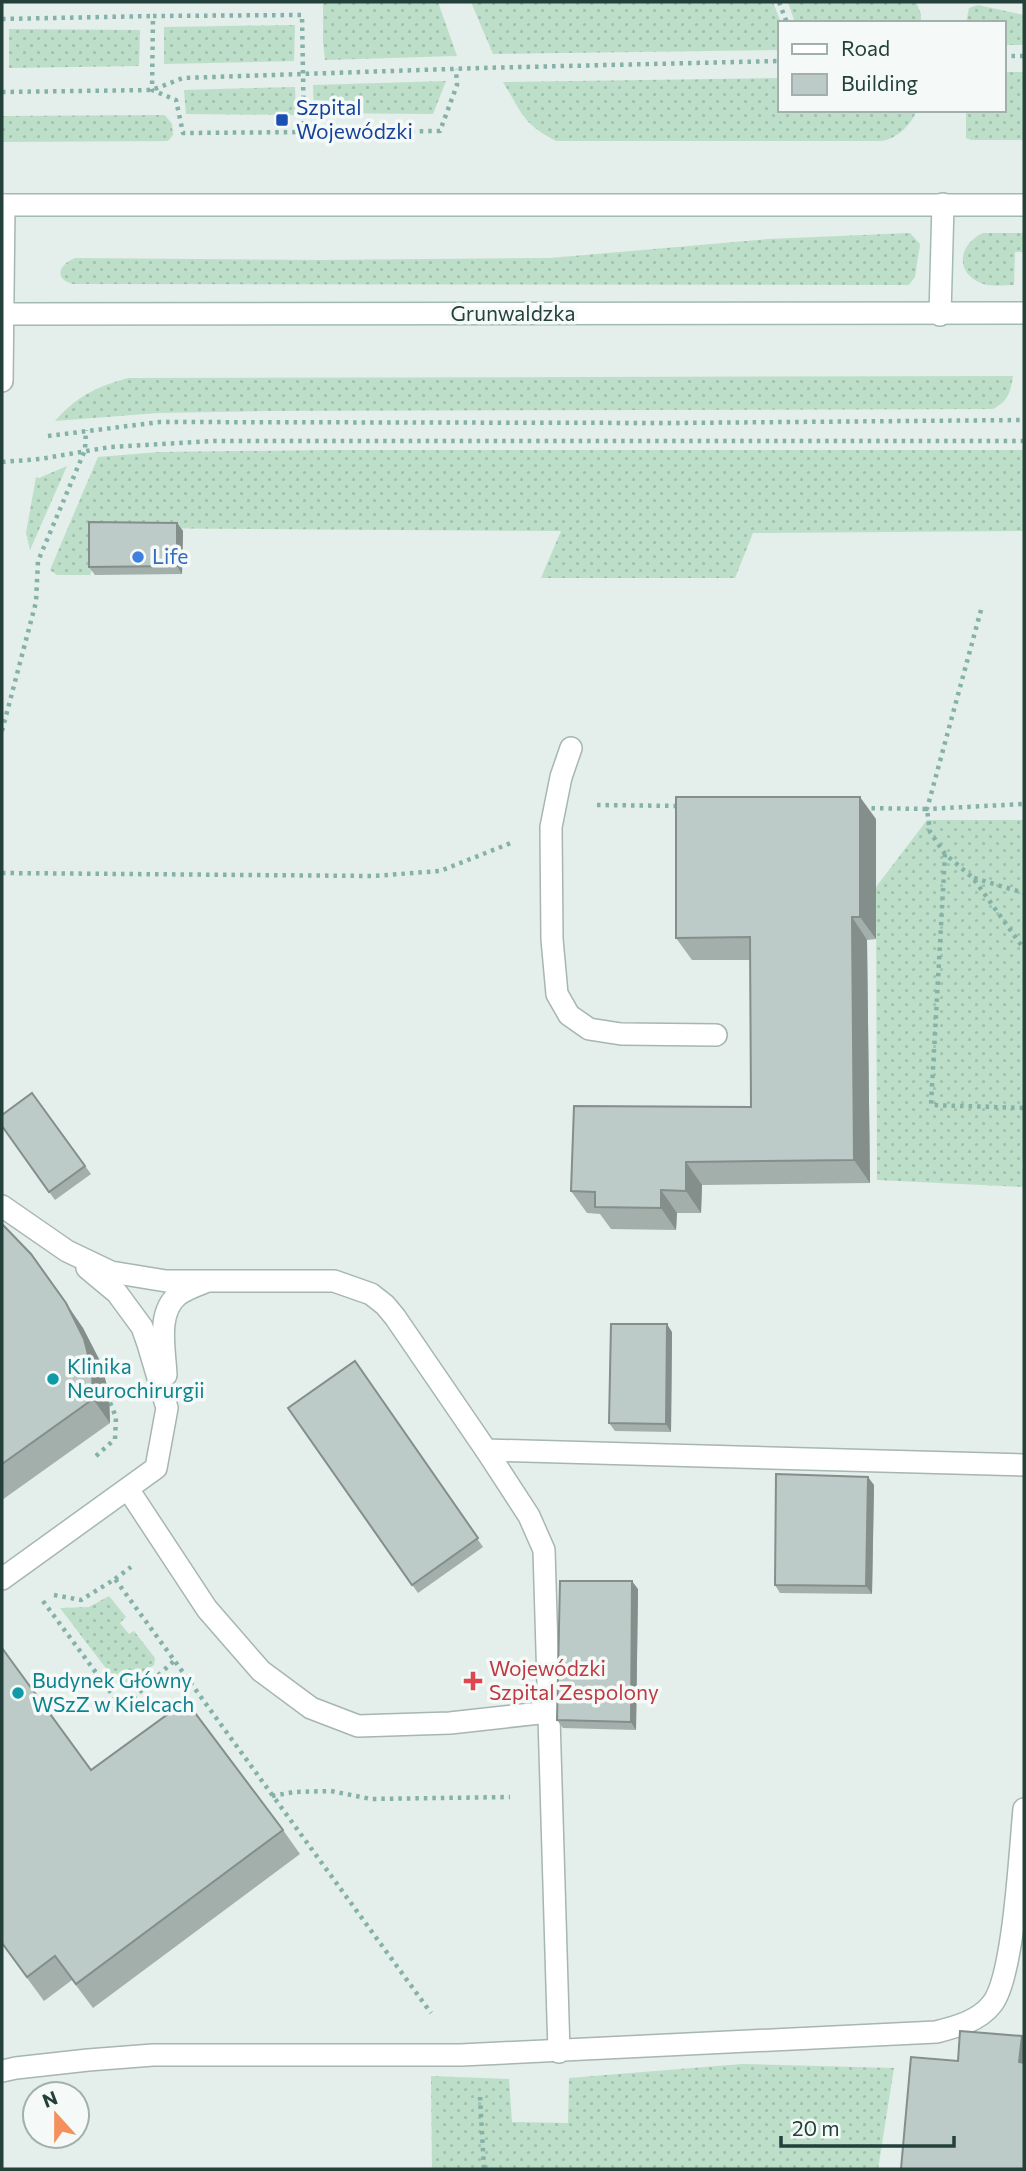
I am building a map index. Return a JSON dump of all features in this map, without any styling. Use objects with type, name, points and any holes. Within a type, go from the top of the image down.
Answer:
[{"type":"main road","points":[[2,381],[3,205],[1024,205]]},
{"type":"main road","points":[[940,314],[943,205]]},
{"type":"main road","name":"Grunwaldzka","points":[[2,314],[1024,313]]},
{"type":"main road","points":[[570,748],[553,818],[552,939],[557,994],[569,1015],[589,1029],[621,1034],[716,1035]]},
{"type":"main road","points":[[2,1206],[67,1251],[117,1293],[131,1310],[142,1327],[167,1408]]},
{"type":"main road","points":[[67,1251],[111,1272],[145,1279],[334,1281],[371,1294],[396,1317],[530,1517],[544,1550],[559,2052]]},
{"type":"main road","points":[[2,1579],[156,1468],[167,1408],[164,1330],[168,1307],[177,1296],[208,1281]]},
{"type":"main road","points":[[486,1450],[1024,1465]]},
{"type":"main road","points":[[128,1489],[207,1609],[261,1671],[312,1708],[358,1726],[450,1723],[550,1712]]},
{"type":"main road","points":[[2,2071],[76,2061],[153,2055],[461,2055],[559,2052],[936,2032],[958,2027],[981,2014],[993,2003],[1018,1933],[1024,1809]]},
{"type":"path","points":[[779,2],[786,21]]},
{"type":"path","points":[[2,19],[302,15],[304,133]]},
{"type":"path","points":[[152,90],[153,16]]},
{"type":"path","points":[[1005,56],[1024,56]]},
{"type":"path","points":[[2,92],[152,90],[183,78],[778,61]]},
{"type":"path","points":[[152,90],[176,100],[183,133],[440,131],[457,85],[456,69]]},
{"type":"path","points":[[48,436],[160,422],[673,423],[1024,420]]},
{"type":"path","points":[[2,731],[36,602],[38,561],[85,450],[86,430]]},
{"type":"path","points":[[2,462],[40,459],[85,450],[214,441],[1024,441]]},
{"type":"path","points":[[981,610],[927,809],[929,832],[945,854],[974,878],[1024,950]]},
{"type":"path","points":[[859,808],[927,809],[1024,804]]},
{"type":"path","points":[[2,873],[373,876],[440,871],[576,805],[684,806]]},
{"type":"path","points":[[945,854],[931,1105],[1024,1108]]},
{"type":"path","points":[[974,878],[1024,893]]},
{"type":"path","points":[[95,1458],[115,1438],[116,1417],[105,1392]]},
{"type":"path","points":[[47,1594],[81,1600],[115,1579],[479,2077],[484,2169]]},
{"type":"path","points":[[36,1592],[120,1705]]},
{"type":"path","points":[[133,1698],[174,1661]]},
{"type":"path","points":[[272,1796],[294,1792],[331,1791],[371,1799],[514,1797]]},
{"type":"green space","points":[[323,2],[438,2],[457,56],[325,60]]},
{"type":"green space","points":[[471,2],[773,2],[780,21],[778,21],[778,50],[493,54]]},
{"type":"green space","points":[[788,2],[916,2],[921,14],[921,21],[794,21]]},
{"type":"green space","points":[[978,5],[1024,15],[1024,45],[1005,45],[1005,21],[966,21],[969,8]]},
{"type":"green space","points":[[295,25],[294,61],[164,64],[164,27]]},
{"type":"green space","points":[[9,29],[140,30],[139,66],[9,68]]},
{"type":"green space","points":[[1005,72],[1024,72],[1024,140],[966,138],[966,112],[1005,112]]},
{"type":"green space","points":[[778,78],[778,112],[916,112],[903,130],[881,141],[556,141],[529,123],[503,82]]},
{"type":"green space","points":[[446,81],[433,114],[314,113],[313,85]]},
{"type":"green space","points":[[295,87],[296,115],[186,114],[184,90]]},
{"type":"green space","points":[[165,115],[172,124],[173,135],[168,141],[2,142],[2,116]]},
{"type":"green space","points":[[910,233],[920,244],[915,277],[909,285],[72,284],[61,275],[62,267],[75,258],[550,258],[769,239]]},
{"type":"green space","points":[[983,233],[1024,233],[1024,252],[1015,252],[1014,285],[985,284],[972,278],[967,272],[963,265],[965,251],[975,238]]},
{"type":"green space","points":[[1013,376],[1007,396],[993,409],[265,411],[158,413],[55,421],[71,405],[88,394],[128,378]]},
{"type":"green space","points":[[1024,450],[1024,531],[753,533],[735,578],[541,578],[561,531],[110,528],[90,575],[57,575],[50,570],[98,457],[159,452]]},
{"type":"green space","points":[[67,466],[30,550],[26,533],[36,477]]},
{"type":"green space","points":[[927,820],[1024,820],[1024,1187],[877,1180],[876,887]]},
{"type":"green space","points":[[109,1596],[126,1617],[120,1623],[129,1634],[134,1631],[155,1658],[154,1665],[121,1688],[60,1608],[89,1607]]},
{"type":"green space","points":[[742,2064],[894,2068],[878,2169],[432,2169],[431,2076],[509,2079],[512,2122],[568,2123],[569,2078]]},
{"type":"building","points":[[89,522],[177,523],[177,566],[89,567]]},
{"type":"building","points":[[676,797],[860,797],[860,917],[852,917],[854,1160],[686,1162],[686,1191],[661,1190],[661,1208],[595,1207],[595,1192],[571,1191],[574,1106],[751,1107],[750,937],[676,938]]},
{"type":"building","points":[[32,1093],[85,1166],[49,1192],[2,1126],[2,1115]]},
{"type":"building","name":"Klinika Neurochirurgii","points":[[2,1224],[31,1254],[66,1303],[84,1339],[92,1370],[93,1399],[2,1464]]},
{"type":"building","points":[[611,1324],[667,1324],[666,1424],[609,1423]]},
{"type":"building","points":[[355,1361],[478,1538],[412,1585],[288,1408]]},
{"type":"building","points":[[776,1474],[868,1477],[866,1586],[775,1585]]},
{"type":"building","points":[[560,1581],[632,1581],[631,1722],[557,1720]]},
{"type":"building","points":[[2,1648],[91,1770],[186,1701],[283,1830],[76,1984],[55,1956],[27,1977],[2,1943]]},
{"type":"building","points":[[960,2031],[1022,2036],[1019,2062],[1024,2063],[1024,2169],[901,2169],[911,2057],[958,2061]]},
{"type":"place","name":"Szpital Wojewódzki","points":[[282,120]]},
{"type":"place","name":"Life","points":[[138,557]]},
{"type":"place","name":"Klinika Neurochirurgii","points":[[53,1379]]},
{"type":"place","name":"Wojewódzki Szpital Zespolony","points":[[473,1681]]},
{"type":"place","name":"Budynek Główny WSzZ w Kielcach","points":[[18,1693]]}]
